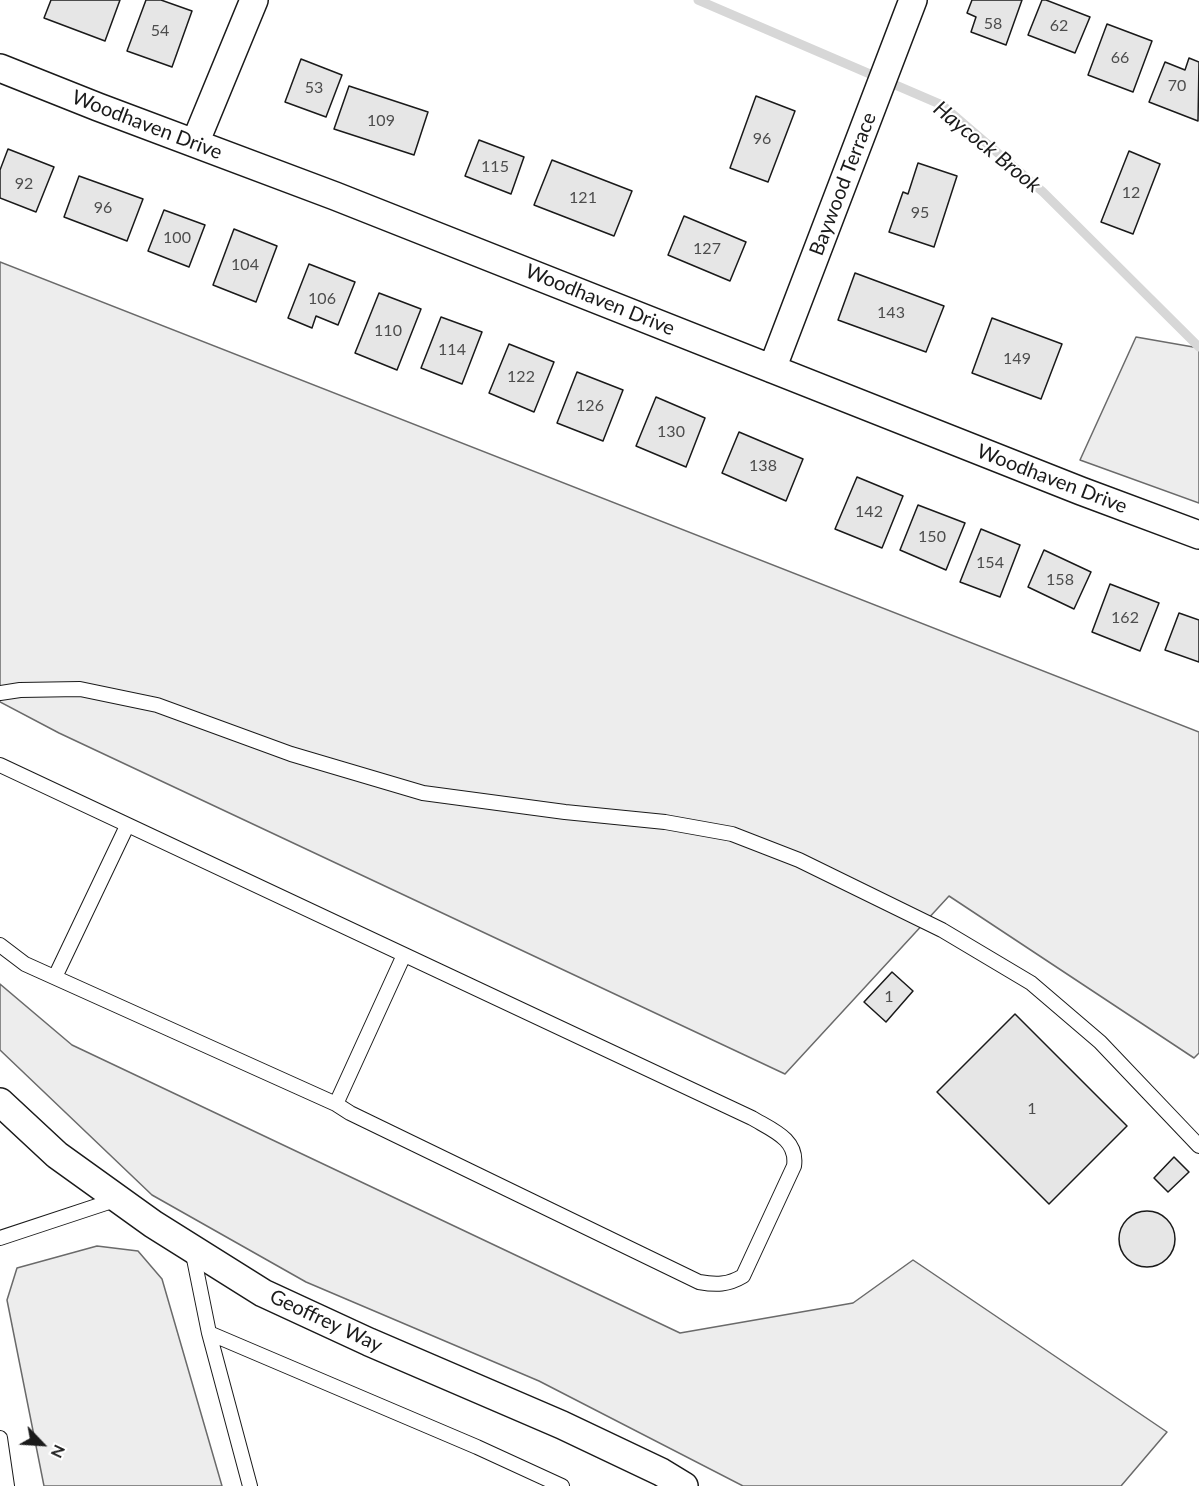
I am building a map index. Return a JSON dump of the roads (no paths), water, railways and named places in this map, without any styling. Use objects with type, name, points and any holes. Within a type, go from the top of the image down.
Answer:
[{"type":"street","points":[[195,143],[254,0]]},
{"type":"street","name":"Baywood Terrace","points":[[772,369],[913,0]]},
{"type":"street","name":"Woodhaven Drive","points":[[0,68],[357,204],[1081,491],[1199,535]]},
{"type":"street","name":"Geoffrey Way","points":[[0,1101],[57,1155],[191,1248],[263,1293],[369,1342],[562,1425],[661,1472],[684,1486]]},
{"type":"lane","points":[[0,693],[20,690],[80,689],[157,705],[291,754],[423,793],[565,812],[665,822],[732,834],[800,860],[932,925],[1032,983],[1100,1042],[1199,1146]]},
{"type":"lane","points":[[0,765],[752,1118],[788,1140],[794,1149],[794,1166],[743,1276],[727,1283],[714,1285],[699,1282],[336,1104],[25,964],[0,945]]},
{"type":"lane","points":[[55,977],[127,826]]},
{"type":"lane","points":[[336,1104],[404,955]]},
{"type":"lane","points":[[0,1238],[118,1198]]},
{"type":"lane","points":[[191,1248],[209,1333],[250,1486]]},
{"type":"lane","points":[[209,1333],[477,1447],[562,1486]]},
{"type":"lane","points":[[0,1438],[7,1486]]},
{"type":"waterway","name":"Haycock Brook","points":[[698,0],[942,105],[1043,192],[1199,347]]}]
